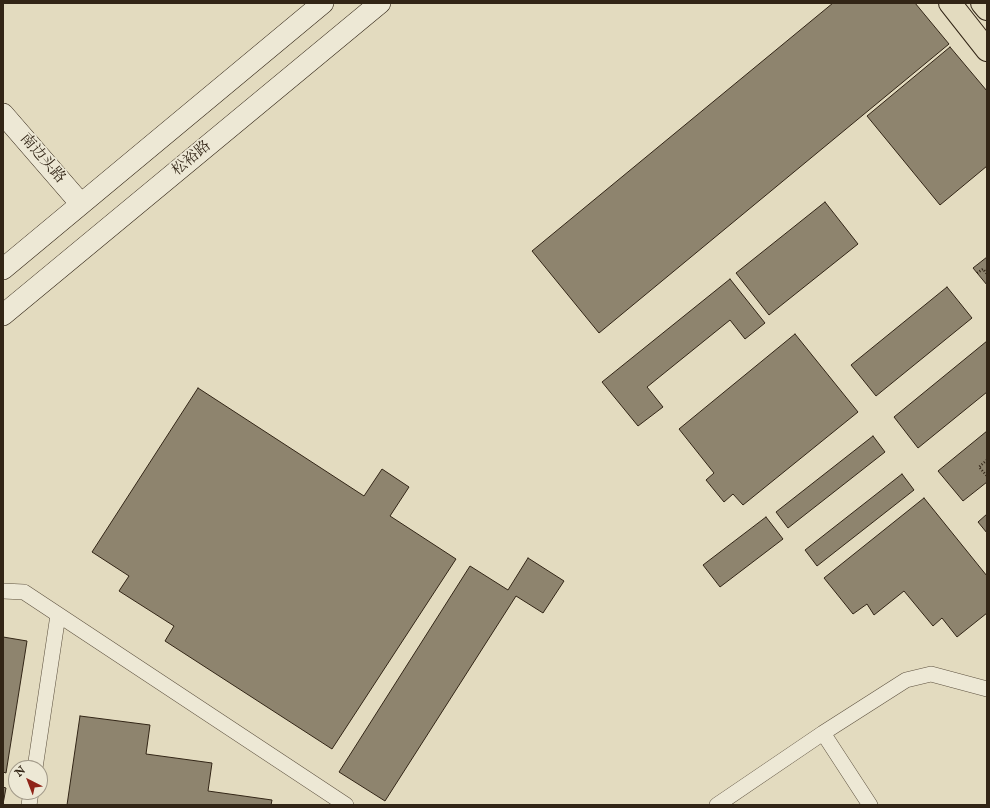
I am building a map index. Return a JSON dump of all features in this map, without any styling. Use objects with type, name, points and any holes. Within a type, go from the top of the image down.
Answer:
[{"type":"main road","points":[[950,3],[987,50]]},
{"type":"main road","points":[[982,3],[987,9]]},
{"type":"street","points":[[3,269],[323,3]]},
{"type":"street","name":"松裕路","points":[[3,315],[380,3]]},
{"type":"street","name":"南边头路","points":[[3,114],[81,204]]},
{"type":"street","points":[[3,590],[24,592],[346,805]]},
{"type":"street","points":[[36,760],[58,614]]},
{"type":"street","points":[[717,805],[823,733],[906,680],[931,674],[987,689]]},
{"type":"street","points":[[823,733],[870,805]]},
{"type":"path","points":[[977,273],[983,269],[987,274]]},
{"type":"path","points":[[987,460],[979,467],[987,476]]},
{"type":"building","points":[[833,3],[915,3],[949,44],[599,333],[532,251]]},
{"type":"building","points":[[950,47],[987,91],[987,166],[940,205],[867,116]]},
{"type":"building","points":[[825,202],[858,244],[769,315],[736,273]]},
{"type":"building","points":[[987,257],[987,285],[973,268]]},
{"type":"building","points":[[730,279],[765,323],[745,339],[730,320],[647,387],[663,407],[638,426],[602,382]]},
{"type":"building","points":[[947,287],[972,318],[876,396],[851,365]]},
{"type":"building","points":[[795,334],[858,412],[743,505],[733,494],[724,502],[706,480],[714,473],[679,429]]},
{"type":"building","points":[[987,341],[987,392],[918,448],[894,417]]},
{"type":"building","points":[[198,388],[364,496],[382,469],[409,487],[390,516],[456,559],[332,749],[165,641],[174,626],[119,591],[129,576],[92,552]]},
{"type":"building","points":[[987,431],[987,482],[963,501],[938,471]]},
{"type":"building","points":[[873,436],[885,452],[788,528],[776,512]]},
{"type":"building","points":[[902,474],[914,490],[817,566],[805,550]]},
{"type":"building","points":[[924,498],[987,576],[987,613],[957,637],[942,618],[933,626],[904,591],[874,615],[867,604],[853,614],[824,578]]},
{"type":"building","points":[[987,514],[987,533],[978,522]]},
{"type":"building","points":[[766,517],[783,539],[720,587],[703,565]]},
{"type":"building","points":[[528,558],[564,581],[543,613],[516,596],[385,801],[339,772],[470,566],[508,590]]},
{"type":"building","points":[[3,637],[27,641],[6,773],[3,772]]},
{"type":"building","points":[[80,716],[150,725],[146,754],[212,763],[208,791],[272,800],[271,805],[67,805]]},
{"type":"building","points":[[3,787],[6,788],[3,804]]}]
